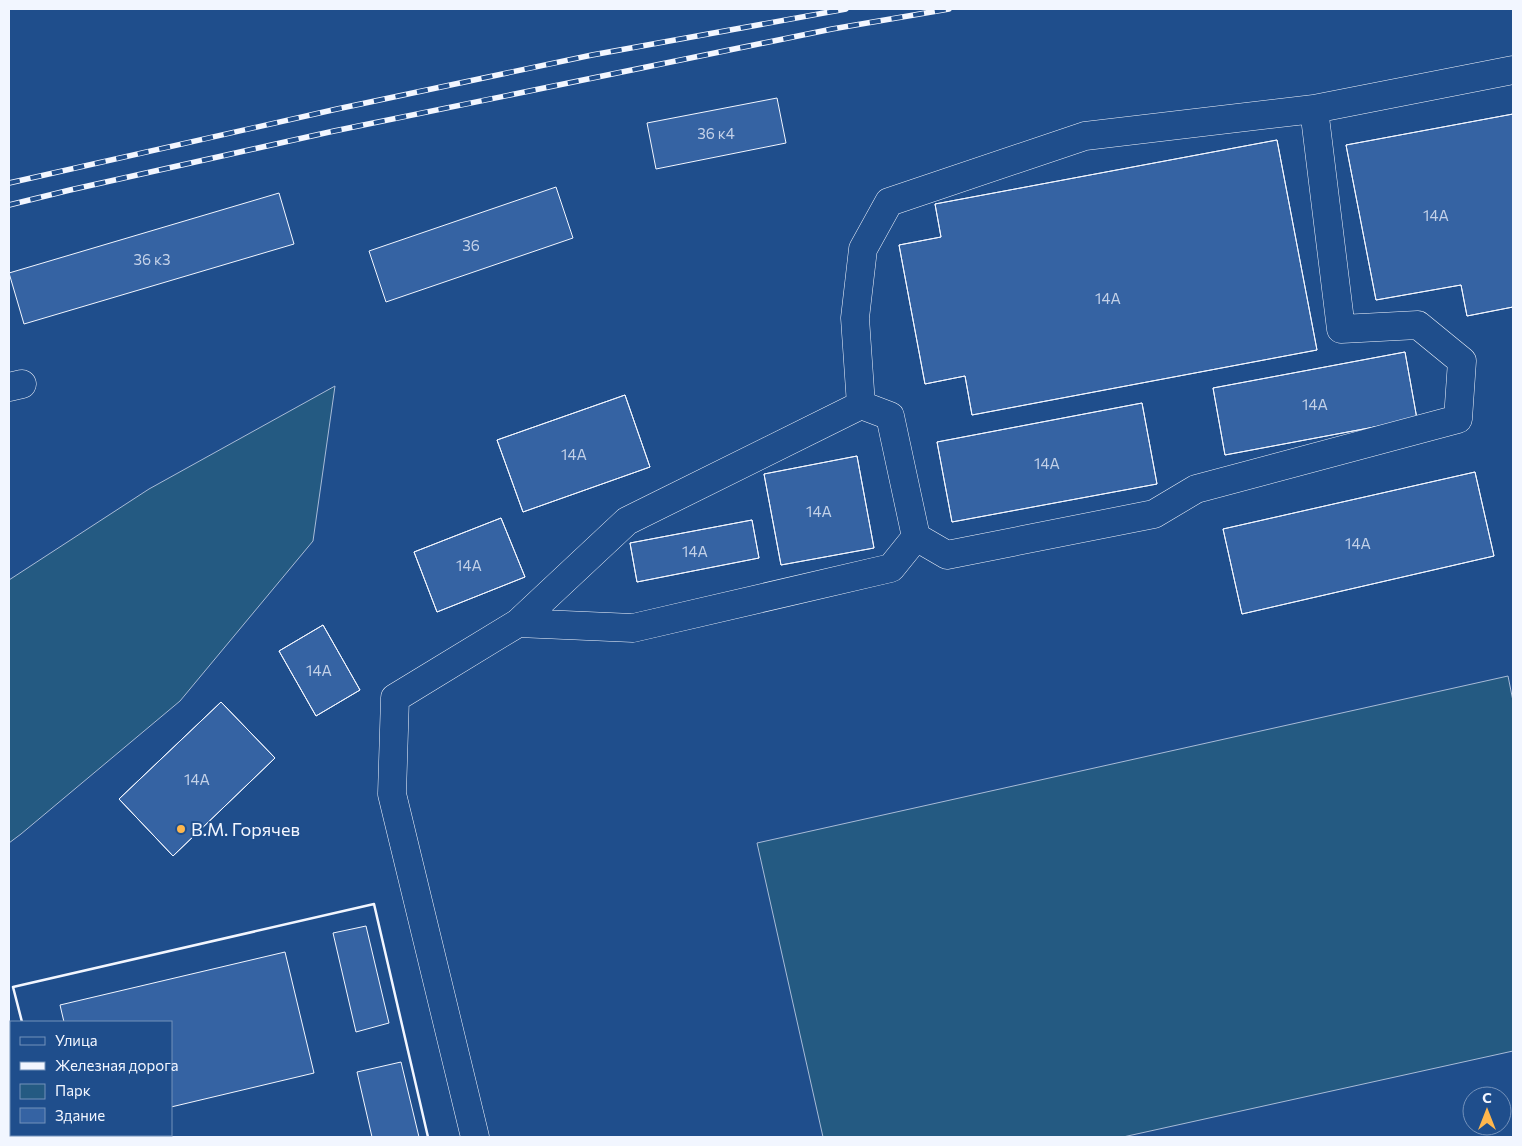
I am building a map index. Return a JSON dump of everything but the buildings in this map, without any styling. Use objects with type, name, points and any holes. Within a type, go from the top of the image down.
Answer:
[{"type":"lane","points":[[861,405],[854,318],[863,249],[889,202],[1085,136],[1314,109],[1513,70]]},
{"type":"lane","points":[[475,1137],[392,794],[395,698],[518,623],[626,521],[861,405],[890,416],[916,537],[947,555],[1154,514],[1196,489],[1458,419],[1462,361],[1418,325],[1341,329],[1314,109]]},
{"type":"lane","points":[[518,623],[633,628],[890,568],[916,537]]},
{"type":"green space","points":[[335,386],[313,541],[180,701],[9,843],[9,580],[149,489]]},
{"type":"green space","points":[[1508,676],[1513,701],[1513,1051],[1123,1137],[823,1137],[757,843]]},
{"type":"railway","points":[[9,183],[337,109],[592,55],[846,9]]},
{"type":"railway","points":[[9,205],[334,131],[832,29],[949,9]]},
{"type":"wall","points":[[22,1021],[13,987],[374,904],[428,1137]]},
{"type":"place","name":"В.М. Горячев","points":[[181,829]]}]
